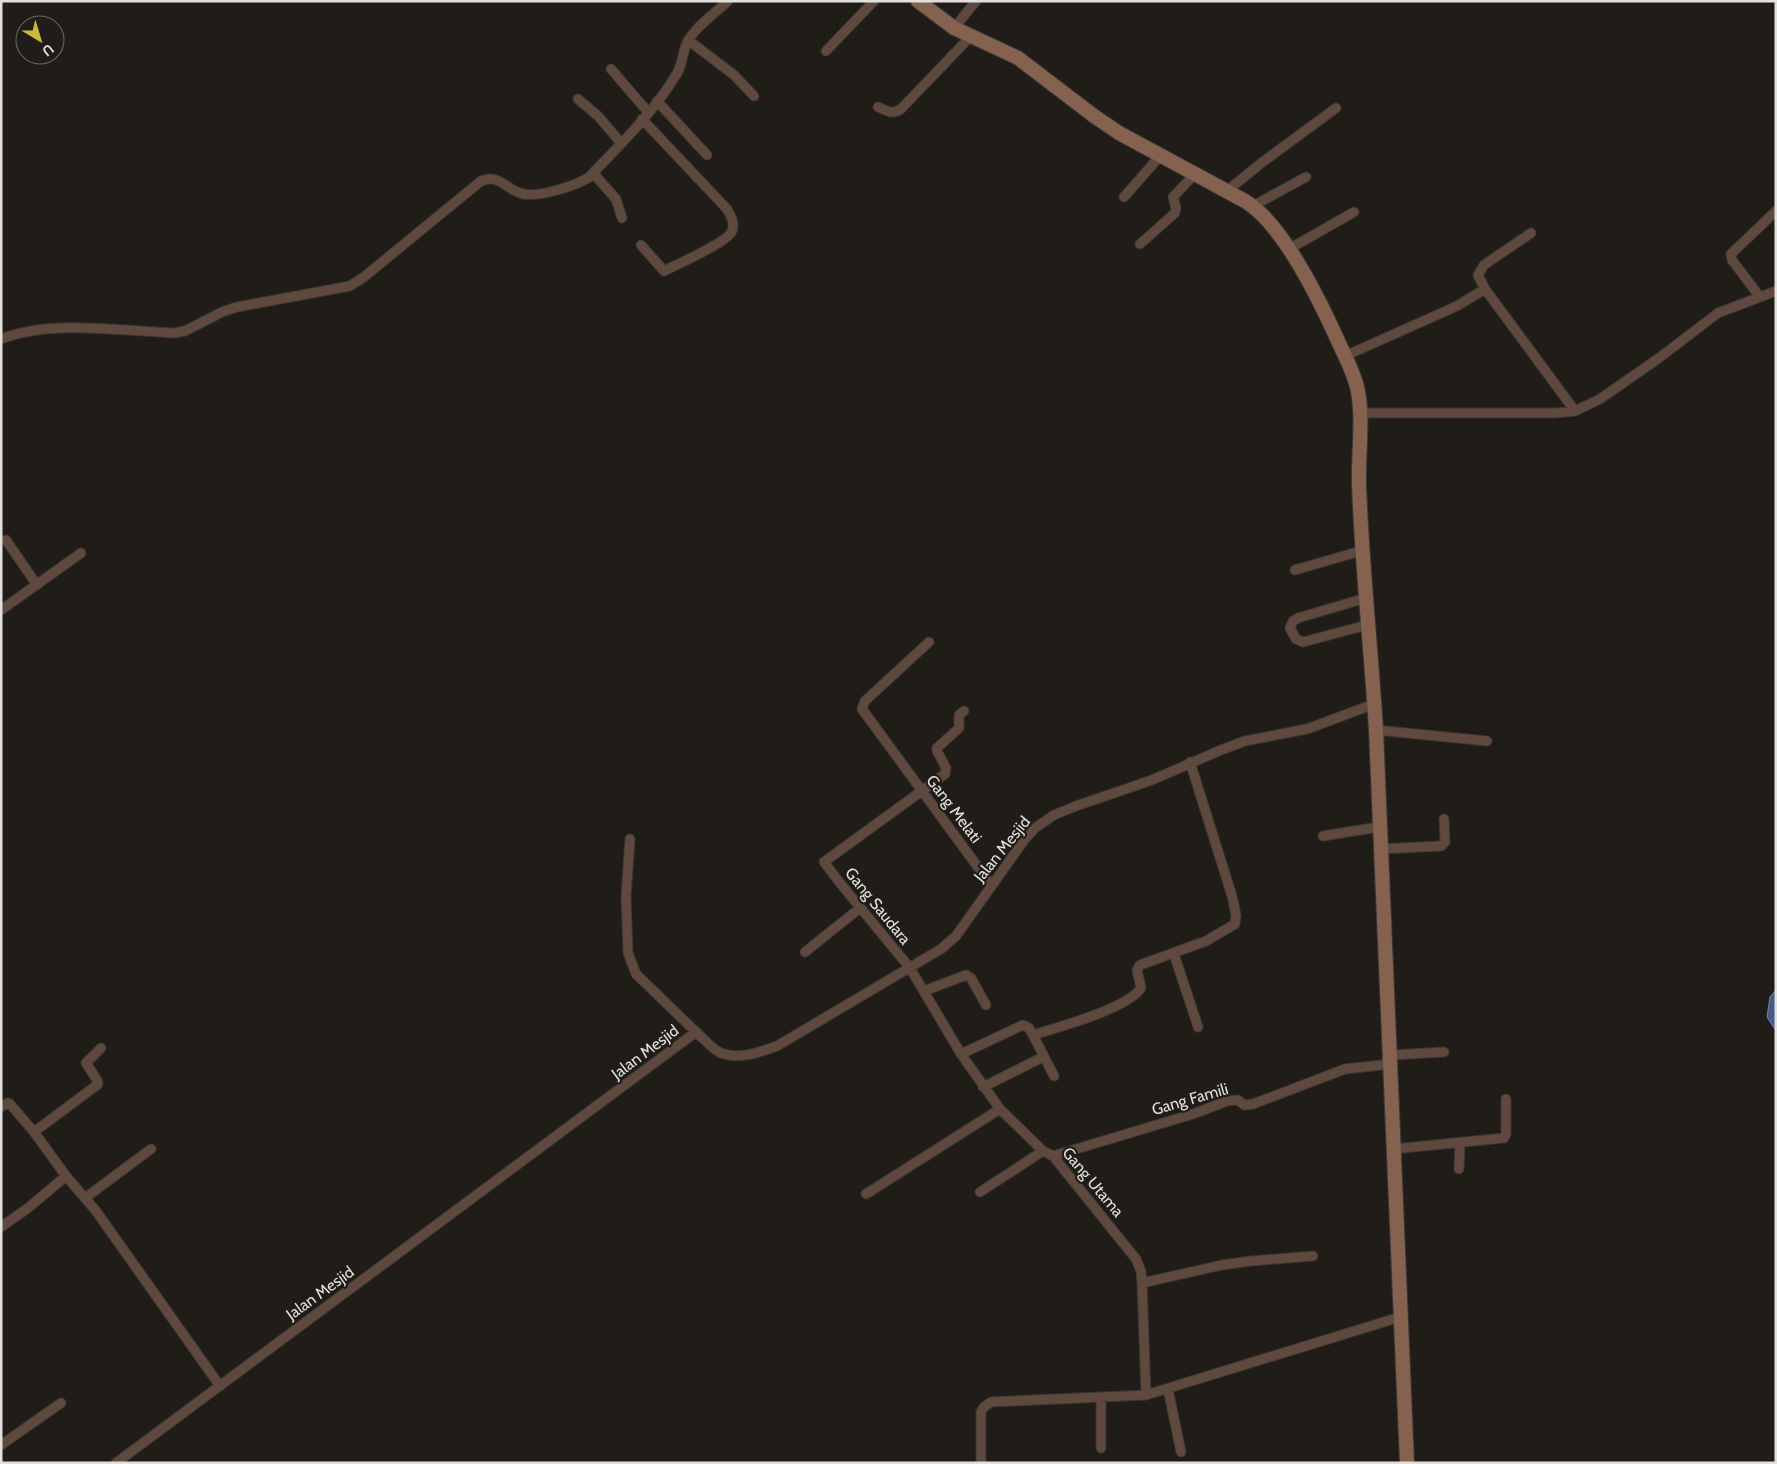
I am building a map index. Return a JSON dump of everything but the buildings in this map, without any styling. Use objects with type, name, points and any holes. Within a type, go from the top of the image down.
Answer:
[{"type":"street","points":[[1,339],[27,330],[44,328],[111,328],[180,333],[222,312],[344,288],[356,283],[481,181],[488,178],[496,179],[521,194],[534,195],[578,183],[593,173],[645,116],[677,74],[688,40],[728,1]]},
{"type":"street","points":[[826,51],[874,1]]},
{"type":"street","points":[[918,1],[954,28],[1018,58],[1106,125],[1253,206],[1270,222],[1289,249],[1328,318],[1357,386],[1360,413],[1359,477],[1367,625],[1376,730],[1407,1463]]},
{"type":"street","points":[[954,28],[976,1]]},
{"type":"street","points":[[878,107],[891,113],[901,109],[971,36]]},
{"type":"street","points":[[688,40],[734,75],[754,96]]},
{"type":"street","points":[[610,69],[645,116],[727,209],[733,222],[733,228],[727,238],[664,271],[641,245]]},
{"type":"street","points":[[578,99],[598,116],[620,143]]},
{"type":"street","points":[[657,101],[706,155]]},
{"type":"street","points":[[1227,191],[1336,108]]},
{"type":"street","points":[[1124,197],[1160,156]]},
{"type":"street","points":[[593,173],[616,199],[622,218]]},
{"type":"street","points":[[1140,244],[1175,213],[1176,208],[1173,197],[1194,175]]},
{"type":"street","points":[[1253,206],[1306,177]]},
{"type":"street","points":[[1289,249],[1354,212]]},
{"type":"street","points":[[1760,297],[1732,260],[1731,254],[1776,212]]},
{"type":"street","points":[[1531,233],[1484,265],[1479,271],[1479,280],[1575,411]]},
{"type":"street","points":[[1345,356],[1457,306],[1485,290]]},
{"type":"street","points":[[1360,413],[1555,413],[1575,411],[1600,399],[1659,358],[1718,313],[1776,291]]},
{"type":"street","points":[[6,540],[37,585]]},
{"type":"street","points":[[1295,570],[1364,550]]},
{"type":"street","points":[[1,610],[81,553]]},
{"type":"street","points":[[1366,598],[1304,616],[1293,621],[1290,628],[1296,639],[1303,642],[1367,625]]},
{"type":"street","name":"Gang Melati","points":[[929,642],[863,705],[862,710],[991,885]]},
{"type":"street","name":"Jalan Mesjid","points":[[116,1463],[696,1032],[720,1053],[739,1055],[757,1053],[777,1046],[941,949],[956,936],[1025,839],[1044,821],[1066,810],[1133,787],[1190,762],[1245,742],[1316,726],[1374,704]]},
{"type":"street","points":[[922,792],[947,771],[936,748],[959,728],[959,715],[964,711]]},
{"type":"street","points":[[1376,730],[1487,741]]},
{"type":"street","points":[[1033,1035],[1089,1017],[1131,997],[1141,988],[1138,967],[1142,964],[1174,954],[1219,934],[1234,924],[1236,920],[1232,896],[1190,762]]},
{"type":"street","name":"Gang Saudara","points":[[910,968],[824,862],[922,792]]},
{"type":"street","points":[[1380,849],[1441,846],[1445,842],[1444,819]]},
{"type":"street","points":[[1323,836],[1379,827]]},
{"type":"street","points":[[630,839],[626,896],[630,963],[636,974],[696,1032]]},
{"type":"street","points":[[805,952],[860,908]]},
{"type":"street","points":[[1174,954],[1198,1027]]},
{"type":"street","name":"Gang Utama","points":[[910,968],[982,1087],[1000,1109],[1043,1151],[1052,1156],[1131,1251],[1141,1271],[1146,1395]]},
{"type":"street","points":[[924,991],[966,976],[970,978],[986,1005]]},
{"type":"street","points":[[961,1054],[1023,1025],[1029,1028],[1054,1076]]},
{"type":"street","points":[[34,1132],[97,1085],[97,1080],[86,1063],[100,1048]]},
{"type":"street","name":"Gang Famili","points":[[1052,1156],[1228,1102],[1238,1100],[1244,1105],[1253,1104],[1345,1069],[1444,1052]]},
{"type":"street","points":[[982,1087],[1043,1057]]},
{"type":"street","points":[[1393,1149],[1505,1137],[1507,1121],[1506,1099]]},
{"type":"street","points":[[1,1107],[8,1103],[10,1104],[34,1132],[101,1219],[220,1386]]},
{"type":"street","points":[[866,1194],[1000,1109]]},
{"type":"street","points":[[1459,1169],[1460,1143]]},
{"type":"street","points":[[85,1198],[151,1149]]},
{"type":"street","points":[[980,1192],[1043,1151]]},
{"type":"street","points":[[1,1227],[28,1208],[66,1176]]},
{"type":"street","points":[[1142,1283],[1251,1260],[1313,1256]]},
{"type":"street","points":[[981,1463],[981,1412],[987,1404],[995,1401],[1146,1395],[1400,1317]]},
{"type":"street","points":[[1168,1389],[1181,1452]]},
{"type":"street","points":[[1101,1398],[1101,1448]]},
{"type":"street","points":[[1,1446],[61,1403]]},
{"type":"water","points":[[1776,990],[1776,1031],[1767,1017],[1770,997]]}]
